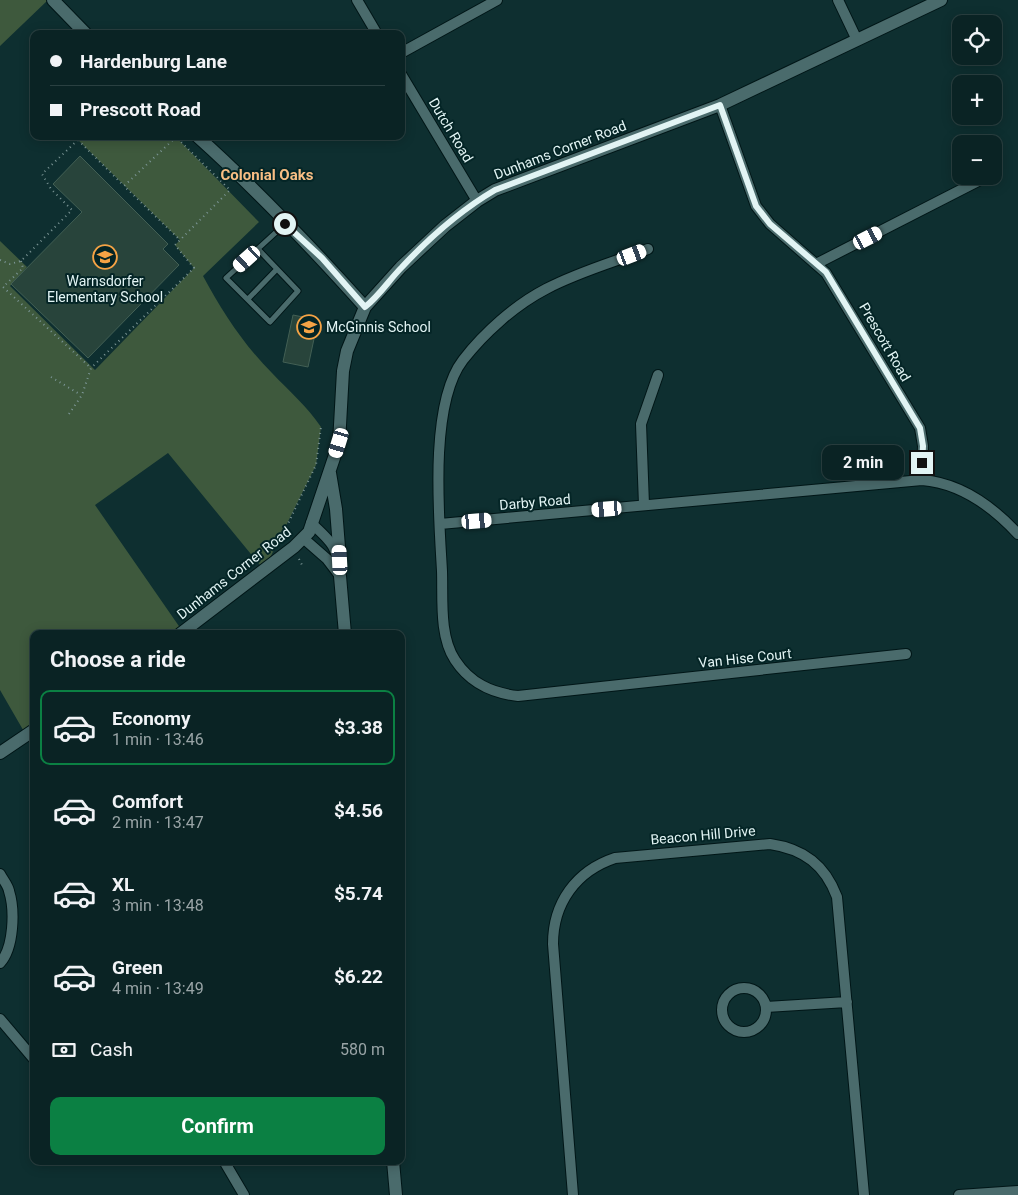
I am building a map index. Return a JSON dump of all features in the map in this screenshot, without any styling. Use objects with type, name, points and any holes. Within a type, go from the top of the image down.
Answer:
[{"type":"street","points":[[52,0],[82,30]]},
{"type":"street","points":[[358,0],[376,30]]},
{"type":"street","points":[[405,51],[497,0]]},
{"type":"street","points":[[838,0],[857,40]]},
{"type":"street","name":"Dunhams Corner Road","points":[[185,630],[309,532],[339,443],[344,364],[347,351],[365,307],[408,261],[477,200],[495,190],[720,105],[940,0]]},
{"type":"street","name":"Dutch Road","points":[[405,81],[477,200]]},
{"type":"street","name":"Prescott Road","points":[[720,105],[756,206],[770,224],[826,272],[920,428],[923,446],[922,480]]},
{"type":"street","points":[[201,140],[228,164],[285,224],[322,258],[365,307]]},
{"type":"street","points":[[816,264],[971,185]]},
{"type":"street","points":[[440,524],[438,473],[443,419],[453,376],[463,360],[490,332],[522,304],[545,290],[648,249]]},
{"type":"street","points":[[644,506],[641,424],[658,375]]},
{"type":"street","points":[[330,473],[336,510],[345,630]]},
{"type":"street","name":"Darby Road","points":[[440,524],[922,480],[939,483],[969,494],[996,512],[1018,534]]},
{"type":"street","points":[[311,523],[333,543],[340,560]]},
{"type":"street","name":"Van Hise Court","points":[[440,524],[444,619],[448,644],[455,659],[468,676],[482,687],[508,695],[586,690],[906,654]]},
{"type":"street","points":[[303,538],[327,559],[340,576]]},
{"type":"street","points":[[0,753],[30,733]]},
{"type":"street","name":"Beacon Hill Drive","points":[[574,1195],[553,935],[558,909],[566,893],[577,880],[591,869],[624,856],[759,844],[785,846],[806,855],[823,870],[837,897],[864,1195]]},
{"type":"street","points":[[0,874],[9,890],[12,910],[10,935],[0,963]]},
{"type":"street","points":[[741,988],[755,991],[760,995],[766,1007],[763,1021],[753,1030],[746,1032],[739,1032],[727,1025],[722,1012],[724,999],[741,988]]},
{"type":"street","points":[[766,1007],[847,1002]]},
{"type":"street","points":[[0,1019],[30,1053]]},
{"type":"street","points":[[226,1165],[244,1195]]},
{"type":"street","points":[[393,1165],[396,1195]]},
{"type":"street","points":[[959,1195],[1018,1191]]},
{"type":"lane","points":[[258,250],[298,291],[270,322],[226,278],[285,224]]},
{"type":"lane","points":[[248,299],[277,269]]},
{"type":"path","points":[[0,260],[10,264],[21,261],[72,210],[51,189],[42,174],[78,140],[180,240]]},
{"type":"path","points":[[124,186],[172,140]]},
{"type":"path","points":[[69,414],[82,395],[91,368],[194,268],[175,245],[230,190],[178,140]]},
{"type":"path","points":[[21,261],[23,268],[3,287],[91,368]]},
{"type":"path","points":[[51,377],[82,395]]},
{"type":"path","points":[[285,530],[316,465],[322,427]]},
{"type":"green space","points":[[0,0],[48,0],[0,46]]},
{"type":"green space","points":[[78,140],[179,140],[259,222],[203,276],[242,339],[261,362],[304,405],[321,427],[316,465],[264,570],[168,453],[95,505],[182,630],[30,630],[30,732],[26,735],[0,690],[0,241],[27,267],[10,286],[95,370],[194,268],[175,245],[180,240]]},
{"type":"building","name":"Warnsdorfer Elementary School","points":[[80,156],[168,244],[163,249],[179,265],[88,358],[11,284],[82,212],[53,184]]},
{"type":"building","points":[[293,315],[318,320],[308,367],[283,362]]},
{"type":"place","name":"Warnsdorfer Elementary School","points":[[105,257]]},
{"type":"place","name":"McGinnis School","points":[[309,327]]},
{"type":"district","name":"Colonial Oaks","points":[[267,175]]},
{"type":"route","points":[[285,224],[322,258],[365,307],[373,301],[402,267],[445,226],[477,200],[495,190],[513,185],[556,166],[720,105],[749,191],[756,206],[770,224],[826,272],[920,428],[923,446],[922,463]]}]
